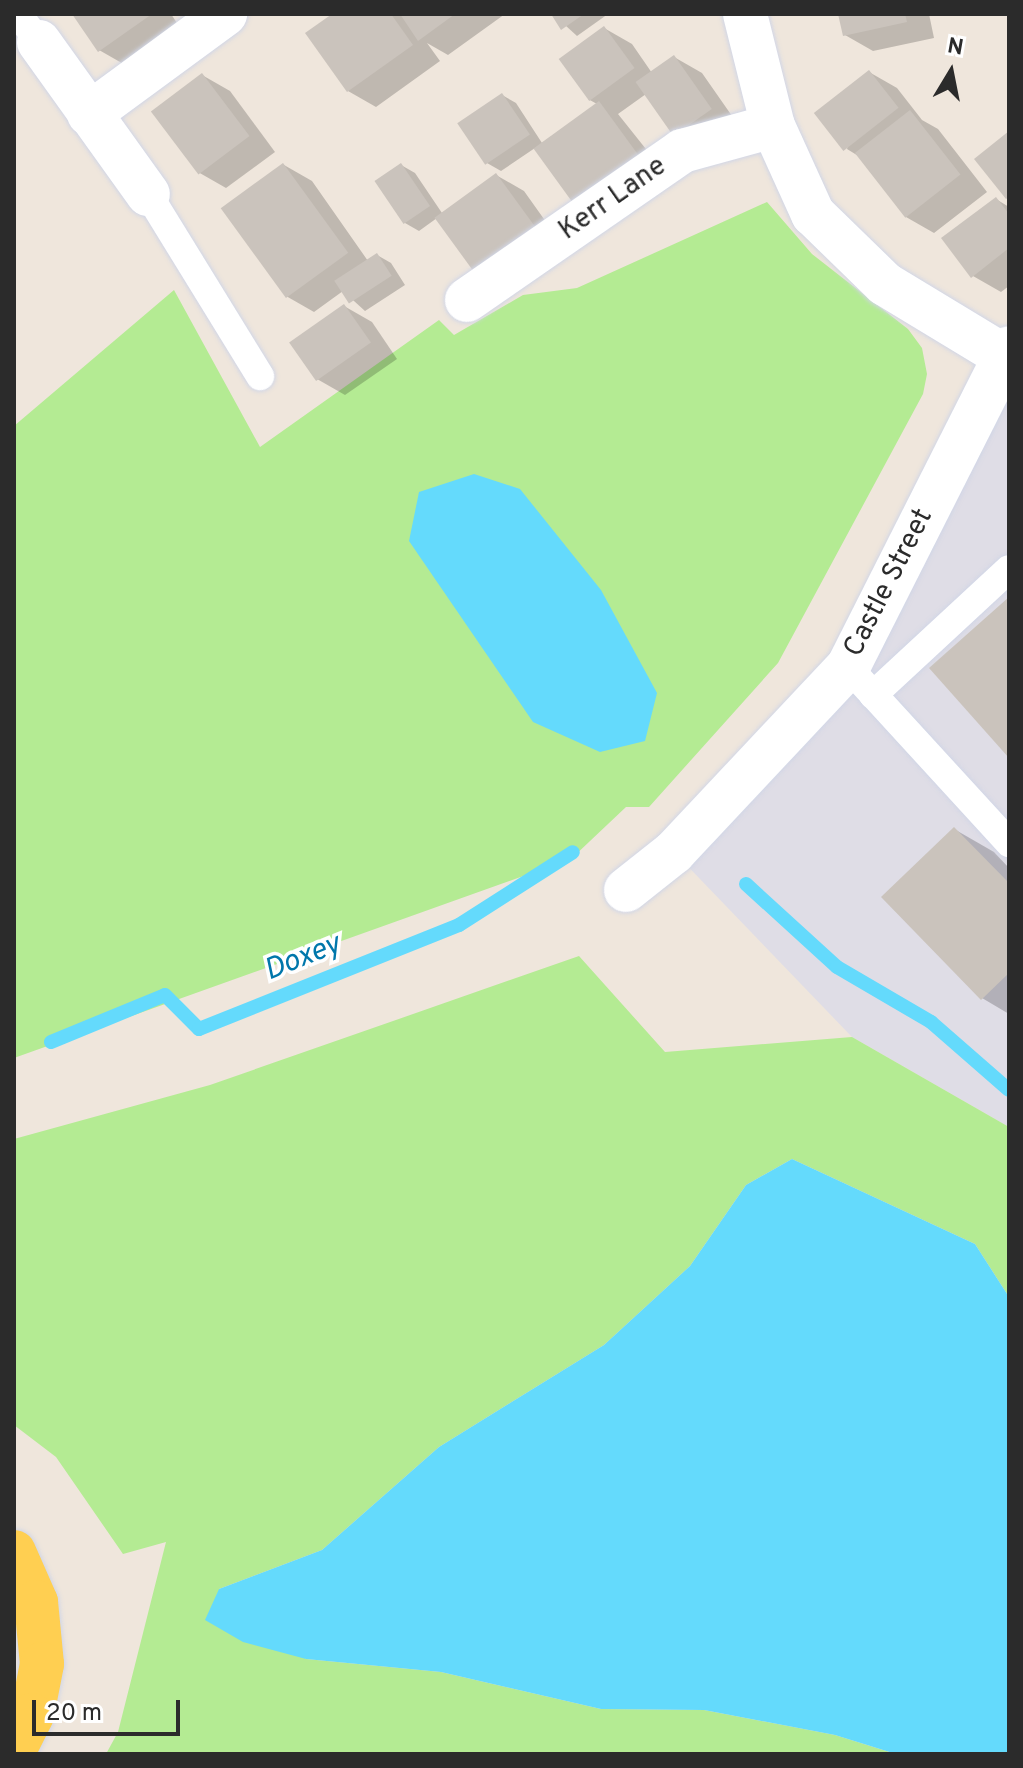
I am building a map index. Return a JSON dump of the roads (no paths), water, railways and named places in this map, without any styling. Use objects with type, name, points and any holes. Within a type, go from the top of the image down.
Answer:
[{"type":"main road","points":[[14,1552],[36,1602],[42,1664],[32,1715],[14,1751]]},
{"type":"street","points":[[89,114],[225,14]]},
{"type":"street","points":[[745,14],[773,126],[813,214],[885,284],[1006,352]]},
{"type":"street","points":[[29,28],[148,194]]},
{"type":"street","name":"Kerr Lane","points":[[467,300],[682,151],[773,126]]},
{"type":"street","name":"Castle Street","points":[[626,890],[674,852],[860,681],[1006,352]]},
{"type":"lane","points":[[148,194],[260,376]]},
{"type":"lane","points":[[1009,569],[860,681],[1009,843]]},
{"type":"water","points":[[474,474],[520,489],[601,590],[657,693],[645,741],[600,752],[533,722],[409,541],[419,492]]},
{"type":"water","points":[[792,1159],[975,1244],[1009,1297],[1009,1754],[896,1754],[835,1735],[704,1710],[601,1709],[441,1672],[306,1659],[243,1642],[205,1620],[219,1589],[322,1550],[439,1447],[604,1345],[690,1266],[746,1185]]},
{"type":"waterway","name":"Doxey","points":[[51,1042],[165,995],[199,1029],[459,925],[573,852]]},
{"type":"waterway","name":"Doxey","points":[[746,884],[837,967],[931,1022],[1009,1090]]}]
